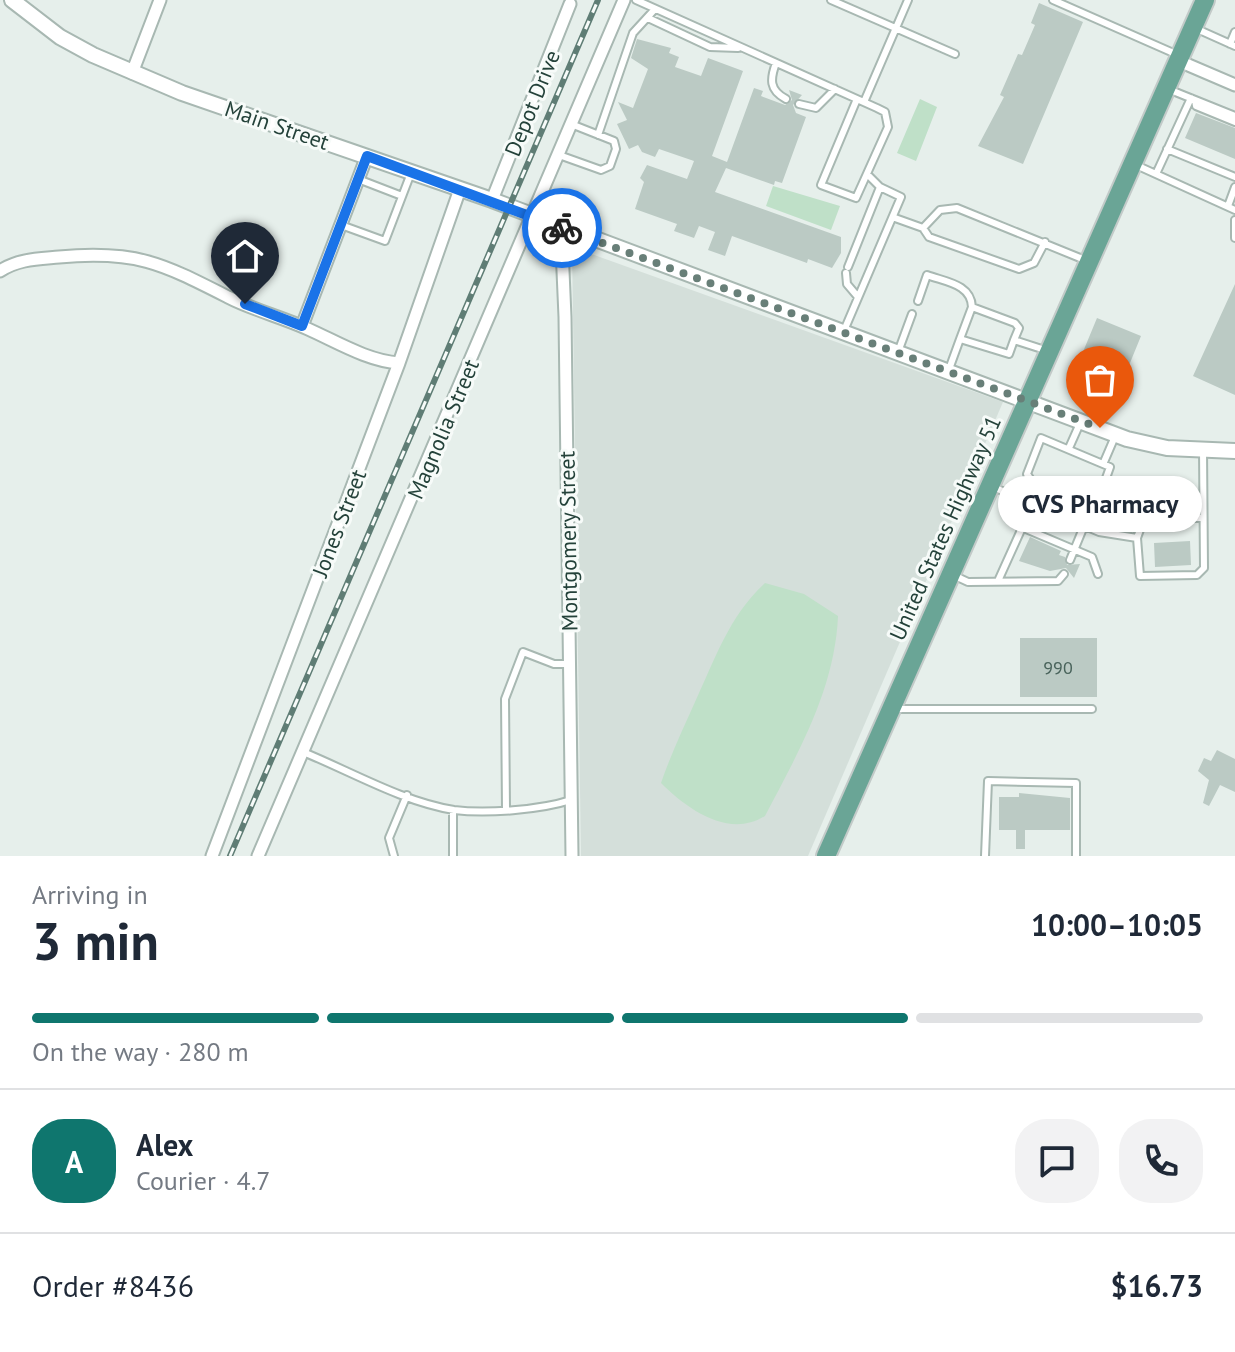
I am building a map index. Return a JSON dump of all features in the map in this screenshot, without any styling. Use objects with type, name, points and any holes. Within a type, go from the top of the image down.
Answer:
[{"type":"main road","name":"United States Highway 51","points":[[826,856],[1205,0]]},
{"type":"street","name":"Main Street","points":[[12,0],[60,37],[132,73],[492,200],[1116,434],[1167,448],[1235,451]]},
{"type":"street","points":[[132,73],[160,0]]},
{"type":"street","name":"Magnolia Street","points":[[258,856],[534,217],[624,0]]},
{"type":"street","name":"Depot Drive","points":[[492,200],[570,4]]},
{"type":"street","points":[[1180,59],[1235,85]]},
{"type":"street","points":[[302,326],[367,156]]},
{"type":"street","name":"Jones Street","points":[[212,856],[399,363],[460,189]]},
{"type":"street","name":"Montgomery Street","points":[[556,226],[562,248],[565,317],[572,856]]},
{"type":"street","points":[[0,271],[23,260],[88,253],[139,257],[170,266],[228,297],[386,362],[399,363]]},
{"type":"lane","points":[[636,0],[860,100],[885,112],[888,127],[856,198],[821,185],[860,100],[908,0]]},
{"type":"lane","points":[[831,0],[955,54]]},
{"type":"lane","points":[[1053,0],[1180,59]]},
{"type":"lane","points":[[598,135],[633,33],[655,9]]},
{"type":"lane","points":[[648,18],[713,48],[742,48]]},
{"type":"lane","points":[[1193,27],[1232,45],[1235,32]]},
{"type":"lane","points":[[776,63],[771,82],[774,91],[786,99]]},
{"type":"lane","points":[[1167,88],[1193,99],[1196,106],[1235,119]]},
{"type":"lane","points":[[799,104],[816,108],[835,89]]},
{"type":"lane","points":[[1156,174],[1193,99]]},
{"type":"lane","points":[[559,155],[607,169],[615,145],[571,124]]},
{"type":"lane","points":[[1167,149],[1235,177]]},
{"type":"lane","points":[[1132,163],[1231,208],[1235,187]]},
{"type":"lane","points":[[341,225],[385,241],[412,172]]},
{"type":"lane","points":[[843,333],[895,218],[901,197],[880,187],[867,174]]},
{"type":"lane","points":[[358,179],[402,196]]},
{"type":"lane","points":[[858,297],[847,284],[847,270],[880,187]]},
{"type":"lane","points":[[923,228],[935,213],[953,207],[981,215],[1088,261]]},
{"type":"lane","points":[[895,218],[923,228],[929,237],[1019,269],[1034,263],[1045,242]]},
{"type":"lane","points":[[1235,220],[1235,238]]},
{"type":"lane","points":[[918,301],[927,275],[966,289],[971,296],[972,307],[948,372]]},
{"type":"lane","points":[[960,339],[1009,354],[1019,328],[1015,323],[972,307]]},
{"type":"lane","points":[[898,353],[912,314]]},
{"type":"lane","points":[[1014,340],[1049,351]]},
{"type":"lane","points":[[1069,448],[1081,421]]},
{"type":"lane","points":[[1104,462],[1116,434]]},
{"type":"lane","points":[[1040,439],[1104,462],[1111,470],[1096,506],[1084,507],[1040,488],[1027,471],[1040,439]]},
{"type":"lane","points":[[1203,449],[1204,568],[1197,575],[1140,576],[1137,538],[1147,503],[1155,497],[1203,497]]},
{"type":"lane","points":[[990,486],[1081,524],[1137,538]]},
{"type":"lane","points":[[998,581],[1040,488]]},
{"type":"lane","points":[[1070,560],[1084,507]]},
{"type":"lane","points":[[1141,518],[1203,518]]},
{"type":"lane","points":[[1021,527],[1095,560],[1098,574]]},
{"type":"lane","points":[[951,574],[968,582],[1058,581],[1064,574]]},
{"type":"lane","points":[[506,809],[505,699],[523,652],[554,664],[569,664]]},
{"type":"lane","points":[[891,709],[1092,709]]},
{"type":"lane","points":[[303,752],[407,795],[453,810],[550,807],[571,800]]},
{"type":"lane","points":[[985,856],[988,781],[1076,783],[1076,856]]},
{"type":"lane","points":[[394,856],[389,838],[407,795]]},
{"type":"lane","points":[[453,810],[453,856]]},
{"type":"shaded area","points":[[572,247],[1003,402],[808,856],[581,856]]},
{"type":"green space","points":[[920,99],[937,107],[916,161],[897,153]]},
{"type":"green space","points":[[773,186],[840,206],[831,230],[766,206]]},
{"type":"green space","points":[[765,583],[804,594],[838,616],[835,643],[813,720],[765,816],[751,822],[723,823],[696,811],[661,783],[724,639],[742,609]]},
{"type":"building","points":[[1039,3],[1083,22],[1023,164],[978,146],[1004,97],[1000,95],[1018,54],[1022,55],[1035,25],[1031,23]]},
{"type":"building","points":[[637,39],[671,48],[669,53],[679,57],[675,67],[701,76],[708,58],[743,71],[712,156],[727,162],[754,88],[763,91],[761,96],[785,105],[792,100],[789,90],[802,95],[793,105],[796,113],[806,117],[782,183],[775,181],[774,185],[726,168],[715,192],[841,237],[841,253],[832,268],[808,259],[807,263],[732,236],[725,256],[708,250],[715,232],[699,226],[694,238],[674,231],[677,224],[635,209],[644,182],[640,178],[647,165],[687,179],[694,161],[659,149],[655,157],[642,152],[638,145],[629,149],[617,124],[627,120],[618,102],[633,108],[648,69],[631,58]]},
{"type":"building","points":[[1196,113],[1235,128],[1235,159],[1185,138]]},
{"type":"building","points":[[1235,284],[1235,395],[1193,376]]},
{"type":"building","points":[[1097,318],[1141,336],[1112,407],[1068,388]]},
{"type":"building","points":[[1030,537],[1061,551],[1059,555],[1065,557],[1067,565],[1080,564],[1074,578],[1066,568],[1050,571],[1019,561]]},
{"type":"building","points":[[1190,541],[1191,565],[1155,567],[1154,543]]},
{"type":"building","points":[[1020,638],[1097,638],[1097,697],[1020,697]]},
{"type":"building","points":[[1217,750],[1235,759],[1235,792],[1220,785],[1209,806],[1203,803],[1209,780],[1198,771],[1204,758],[1211,761]]},
{"type":"building","points":[[1019,793],[1070,798],[1070,830],[1025,830],[1025,849],[1016,849],[1016,830],[999,830],[999,797],[1019,797]]},
{"type":"railway","points":[[230,856],[598,0]]},
{"type":"way so far","points":[[562,228],[1100,428]]},
{"type":"place","name":"CVS Pharmacy","points":[[1100,428]]},
{"type":"route","points":[[245,304],[302,326],[367,156],[562,228]]}]
